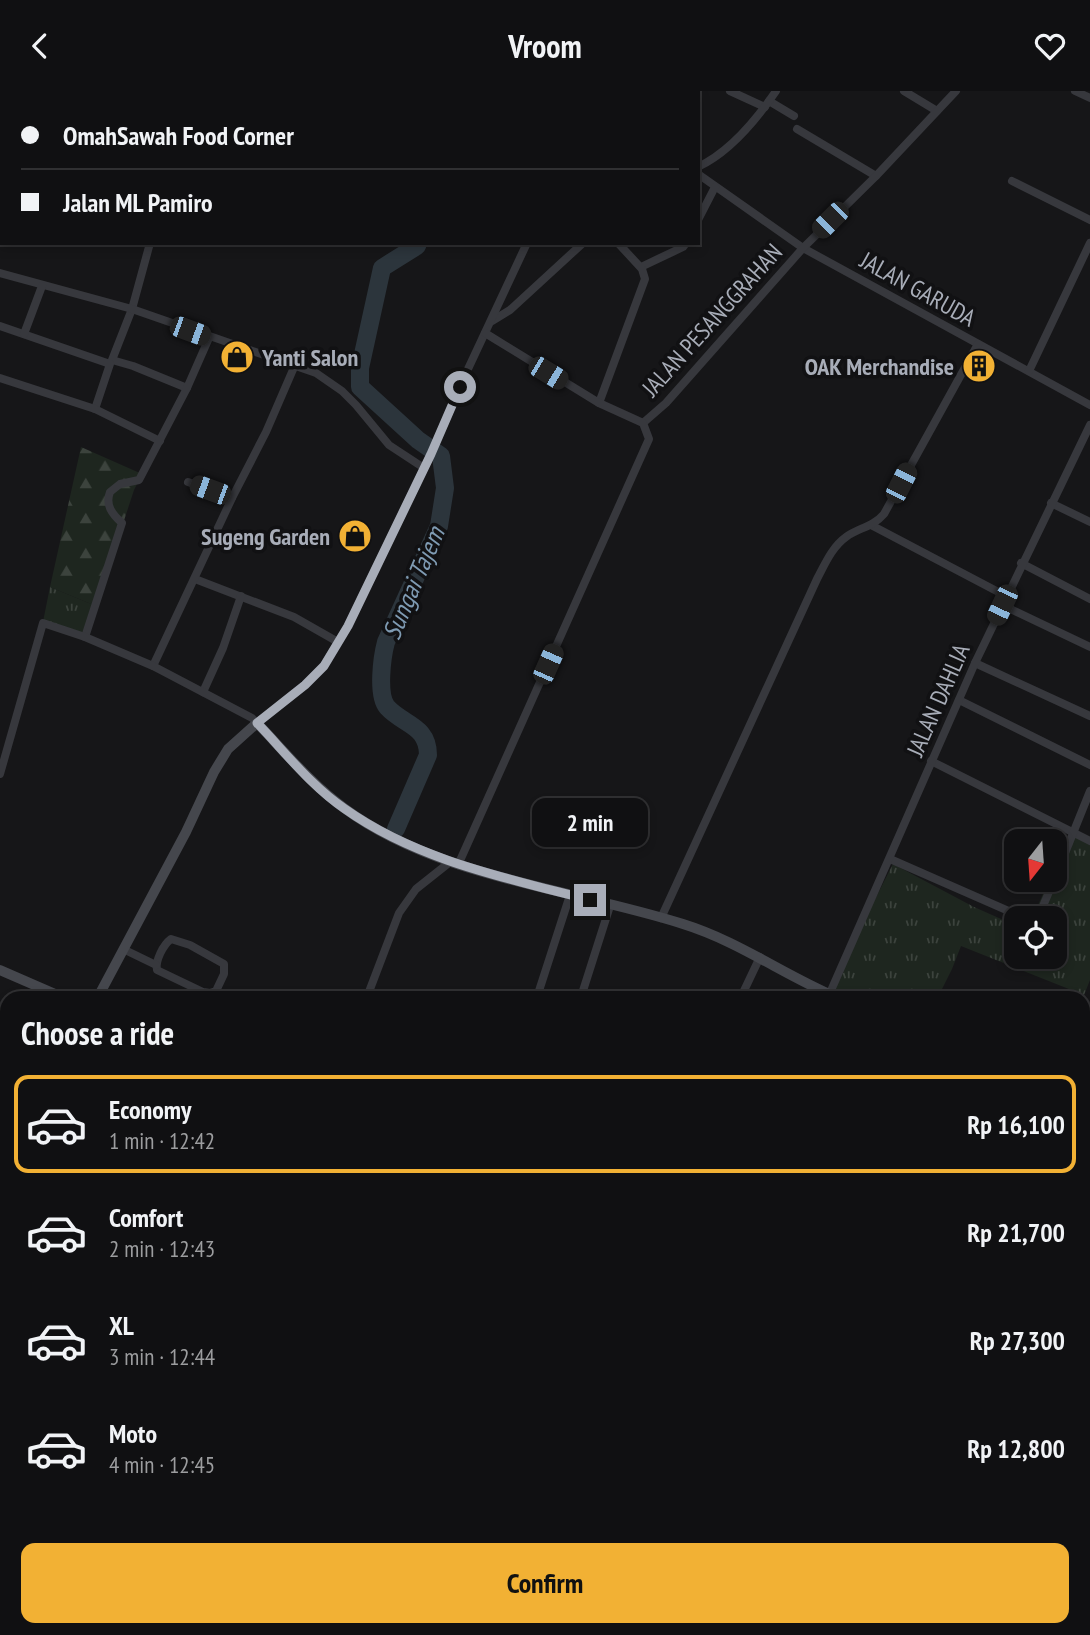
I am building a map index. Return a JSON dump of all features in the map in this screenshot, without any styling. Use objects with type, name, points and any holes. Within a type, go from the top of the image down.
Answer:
[{"type":"street","points":[[730,91],[794,115]]},
{"type":"street","points":[[700,166],[730,144],[776,91]]},
{"type":"street","points":[[904,91],[937,111]]},
{"type":"street","name":"JALAN PESANGGRAHAN","points":[[643,423],[666,403],[803,248],[956,91]]},
{"type":"street","points":[[1075,91],[1090,98]]},
{"type":"street","points":[[797,129],[876,176]]},
{"type":"street","name":"JALAN GARUDA","points":[[700,176],[803,248],[1090,405]]},
{"type":"street","points":[[1012,181],[1090,220]]},
{"type":"street","points":[[700,216],[715,187]]},
{"type":"street","points":[[1028,371],[1090,243]]},
{"type":"street","points":[[149,245],[132,309],[112,361],[133,366],[187,388]]},
{"type":"street","points":[[101,991],[186,832],[214,772],[236,740],[305,685],[324,666],[360,604],[526,245]]},
{"type":"street","points":[[490,322],[510,310],[581,245]]},
{"type":"street","points":[[599,403],[645,283],[641,267],[620,245]]},
{"type":"street","points":[[641,267],[684,245]]},
{"type":"street","points":[[0,273],[132,309],[316,373],[342,391],[389,445],[424,468]]},
{"type":"street","points":[[24,334],[42,286]]},
{"type":"street","points":[[0,326],[110,364],[95,409]]},
{"type":"street","points":[[369,991],[399,913],[416,889],[454,863],[649,439],[643,423],[599,403],[485,333]]},
{"type":"street","points":[[85,637],[122,523],[108,504],[110,492],[120,484],[139,480],[187,388],[209,338]]},
{"type":"street","points":[[661,918],[817,579],[838,544],[849,535],[871,525],[884,514],[978,344]]},
{"type":"street","points":[[153,666],[266,432],[295,365]]},
{"type":"street","points":[[0,378],[95,409],[160,441]]},
{"type":"street","name":"JALAN DAHLIA","points":[[829,991],[1021,563],[1090,425]]},
{"type":"street","points":[[188,482],[232,498]]},
{"type":"street","points":[[1051,503],[1090,522]]},
{"type":"street","points":[[871,525],[1006,596]]},
{"type":"street","points":[[1021,563],[1090,599]]},
{"type":"street","points":[[195,579],[294,617],[338,642]]},
{"type":"street","points":[[203,692],[223,648],[240,596]]},
{"type":"street","points":[[1002,605],[1090,647]]},
{"type":"street","points":[[0,774],[43,623],[85,637],[153,666],[252,718],[309,779],[342,808],[393,838],[454,863],[712,934],[820,991]]},
{"type":"street","points":[[975,663],[1090,716]]},
{"type":"street","points":[[959,700],[1090,765]]},
{"type":"street","points":[[931,761],[1090,841]]},
{"type":"street","points":[[1068,848],[1090,791]]},
{"type":"street","points":[[890,859],[1004,909]]},
{"type":"street","points":[[539,991],[570,895]]},
{"type":"street","points":[[583,991],[610,906]]},
{"type":"street","points":[[202,991],[157,971],[156,965],[167,943],[175,939],[222,962],[225,970],[216,991]]},
{"type":"street","points":[[124,949],[156,965]]},
{"type":"street","points":[[744,991],[760,957]]},
{"type":"street","points":[[0,970],[48,991]]},
{"type":"green space","points":[[81,447],[142,474],[134,490],[96,606],[50,587]]},
{"type":"green space","points":[[50,587],[96,606],[86,636],[43,622]]},
{"type":"green space","points":[[1071,832],[1090,842],[1090,980],[1086,991],[1074,991],[1019,969],[1067,969],[1067,906],[1038,906],[1043,893],[1068,893],[1068,841]]},
{"type":"green space","points":[[893,864],[1004,920],[1004,963],[961,946],[941,991],[828,991]]},
{"type":"waterway","name":"Sungai Tajem","points":[[396,829],[428,755],[424,737],[393,713],[384,701],[381,685],[383,657],[386,642],[439,526],[445,488],[441,456],[418,440],[360,387],[360,368],[382,268],[417,245]]},
{"type":"place","name":"Yanti Salon","points":[[237,357]]},
{"type":"place","name":"OAK Merchandise","points":[[979,366]]},
{"type":"place","name":"Sugeng Garden","points":[[355,536]]},
{"type":"route","points":[[460,387],[360,604],[324,666],[305,685],[257,723],[309,779],[342,808],[368,825],[450,862],[590,900]]}]
